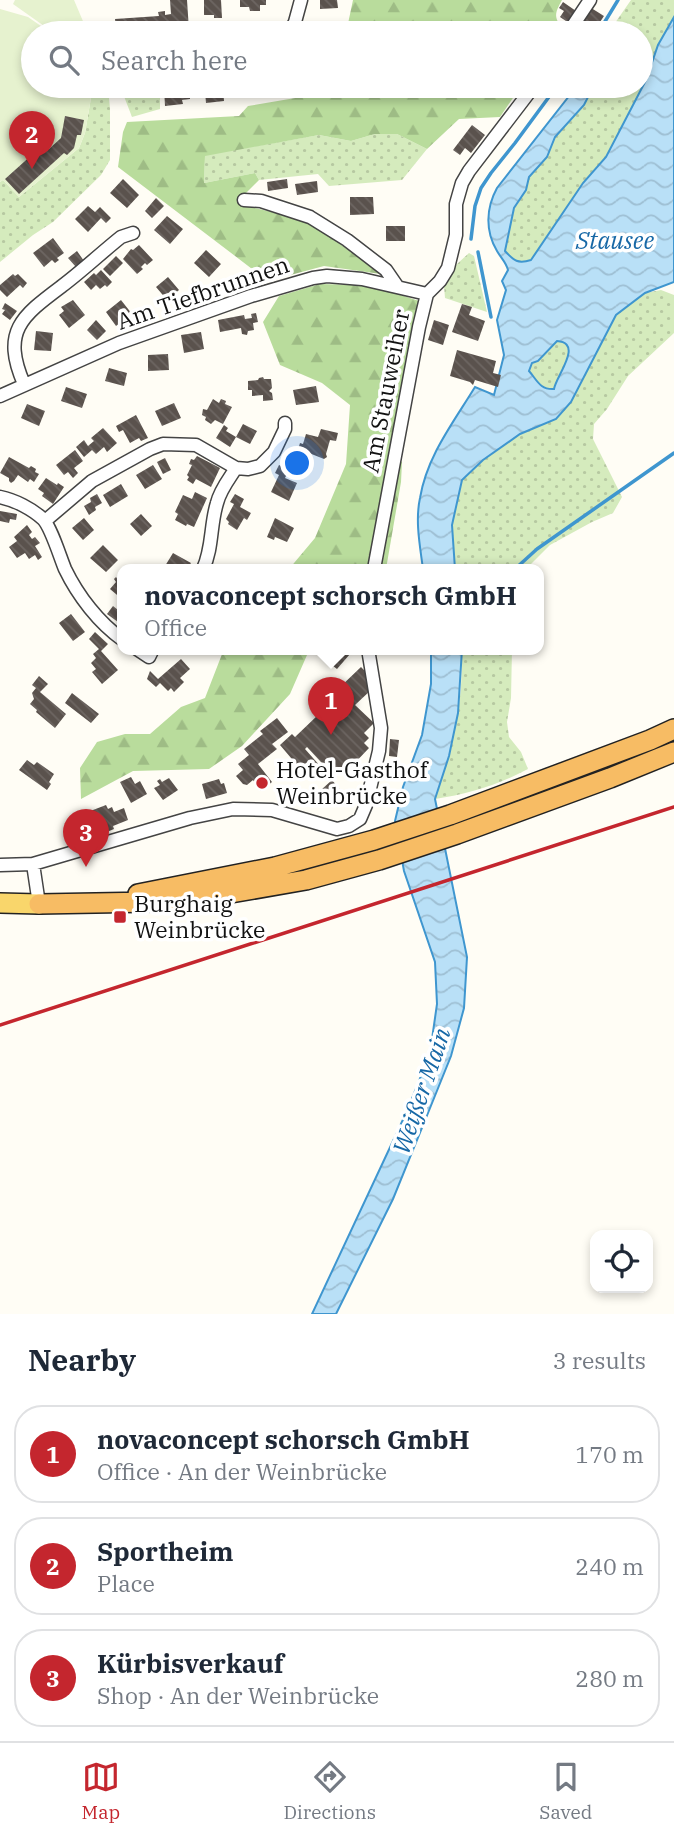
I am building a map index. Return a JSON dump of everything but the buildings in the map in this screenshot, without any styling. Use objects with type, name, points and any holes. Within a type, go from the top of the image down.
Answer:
[{"type":"highway","points":[[101,902],[275,867],[374,840],[450,815],[674,730]]},
{"type":"highway","points":[[39,904],[152,902],[207,897],[306,880],[379,860],[457,834],[674,752]]},
{"type":"main road","points":[[0,903],[39,904]]},
{"type":"street","points":[[295,21],[301,0]]},
{"type":"street","points":[[576,21],[590,0]]},
{"type":"street","name":"Am Stauweiher","points":[[375,564],[419,327],[428,295],[449,268],[456,235],[456,204],[462,183],[525,98]]},
{"type":"street","points":[[244,200],[261,201],[310,217],[348,240],[386,271],[397,286]]},
{"type":"street","points":[[24,384],[14,357],[17,333],[28,312],[121,237],[133,233]]},
{"type":"street","name":"Am Tiefbrunnen","points":[[0,396],[118,343],[251,296],[313,278],[327,276],[362,279],[428,295]]},
{"type":"street","points":[[45,521],[92,481],[163,444],[196,445],[236,468],[260,466],[274,452],[285,429],[285,423]]},
{"type":"street","points":[[205,564],[217,502],[236,468]]},
{"type":"street","points":[[0,497],[21,505],[45,521],[67,572],[86,603],[117,635]]},
{"type":"street","points":[[0,864],[33,864],[190,818],[233,810],[272,810],[337,829],[349,826],[360,819],[366,806],[379,751],[380,728],[369,655]]},
{"type":"street","points":[[33,864],[39,904]]},
{"type":"green space","points":[[15,0],[74,0],[83,21],[37,21],[13,4]]},
{"type":"green space","points":[[353,0],[562,0],[556,15],[558,21],[349,21]]},
{"type":"green space","points":[[631,0],[674,0],[674,17],[653,60],[653,21],[616,21]]},
{"type":"green space","points":[[0,9],[34,21],[21,21],[21,98],[91,98],[85,133],[79,148],[19,197],[3,180],[0,182]]},
{"type":"green space","points":[[91,98],[109,98],[110,160],[101,175],[53,222],[0,262],[0,182],[3,180],[19,197],[79,148],[85,133]]},
{"type":"green space","points":[[125,98],[160,98],[160,109],[132,117]]},
{"type":"green space","points":[[295,98],[513,98],[500,117],[459,119],[427,149],[397,134],[375,134],[351,141],[319,135],[205,156],[204,183],[255,173],[259,180],[239,200],[242,205],[309,221],[381,274],[324,266],[268,281],[118,167],[127,122],[239,116],[248,106]]},
{"type":"green space","points":[[588,98],[637,98],[606,157],[583,183],[531,260],[516,261],[505,251],[514,210],[526,190],[529,177],[547,157],[555,137]]},
{"type":"green space","points":[[375,134],[397,134],[427,149],[402,180],[329,186],[318,174],[259,180],[255,173],[204,183],[205,155],[319,135],[351,141]]},
{"type":"green space","points":[[469,253],[474,256],[487,312],[445,298],[444,286],[457,264]]},
{"type":"green space","points":[[320,284],[360,285],[422,302],[388,454],[402,462],[387,564],[293,564],[315,538],[346,464],[350,405],[322,383],[280,365],[263,322],[279,296]]},
{"type":"green space","points":[[661,290],[674,295],[674,333],[628,376],[594,424],[593,439],[622,497],[613,513],[550,545],[531,564],[455,564],[452,525],[462,480],[483,460],[520,434],[556,419],[571,402],[616,315],[645,293]]},
{"type":"green space","points":[[557,341],[565,343],[568,354],[554,389],[549,389],[540,384],[529,371],[532,363]]},
{"type":"green space","points":[[222,655],[307,655],[290,694],[242,746],[209,769],[133,771],[81,799],[80,768],[97,742],[125,734],[150,734],[181,707],[205,698]]},
{"type":"green space","points":[[461,655],[512,655],[511,698],[507,722],[509,737],[521,752],[528,769],[483,788],[435,799],[456,726]]},
{"type":"water","name":"Stausee","points":[[674,17],[674,282],[645,293],[616,315],[571,402],[556,419],[520,434],[483,460],[462,480],[452,525],[455,564],[422,564],[418,516],[428,468],[475,387],[494,395],[504,355],[497,320],[506,290],[502,281],[508,270],[490,236],[488,220],[493,196],[568,98],[588,98],[555,137],[547,157],[529,177],[526,190],[514,208],[505,251],[516,261],[531,260],[583,183],[606,157],[637,98],[653,98],[653,60]],"holes":[[[557,341],[565,343],[568,348],[566,361],[554,389],[539,384],[529,371],[532,363],[538,361]]]},
{"type":"water","name":"Weißer Main","points":[[431,655],[462,655],[458,713],[449,756],[435,799],[467,957],[464,1008],[451,1056],[393,1199],[336,1314],[312,1314],[407,1111],[430,1053],[437,1004],[435,962],[404,871],[395,821],[403,787],[422,735],[431,684]]},
{"type":"waterway","points":[[605,21],[618,0]]},
{"type":"waterway","points":[[471,239],[475,206],[481,188],[548,98]]},
{"type":"waterway","points":[[478,252],[491,317]]},
{"type":"waterway","points":[[520,564],[537,549],[674,453]]},
{"type":"railway","points":[[0,1025],[674,807]]},
{"type":"place","name":"Sportheim","points":[[32,169]]},
{"type":"place","name":"novaconcept schorsch GmbH","points":[[331,735]]},
{"type":"place","name":"Hotel-Gasthof Weinbrücke","points":[[262,783]]},
{"type":"place","name":"Kürbisverkauf","points":[[86,867]]},
{"type":"place","name":"Burghaig Weinbrücke","points":[[120,917]]}]
